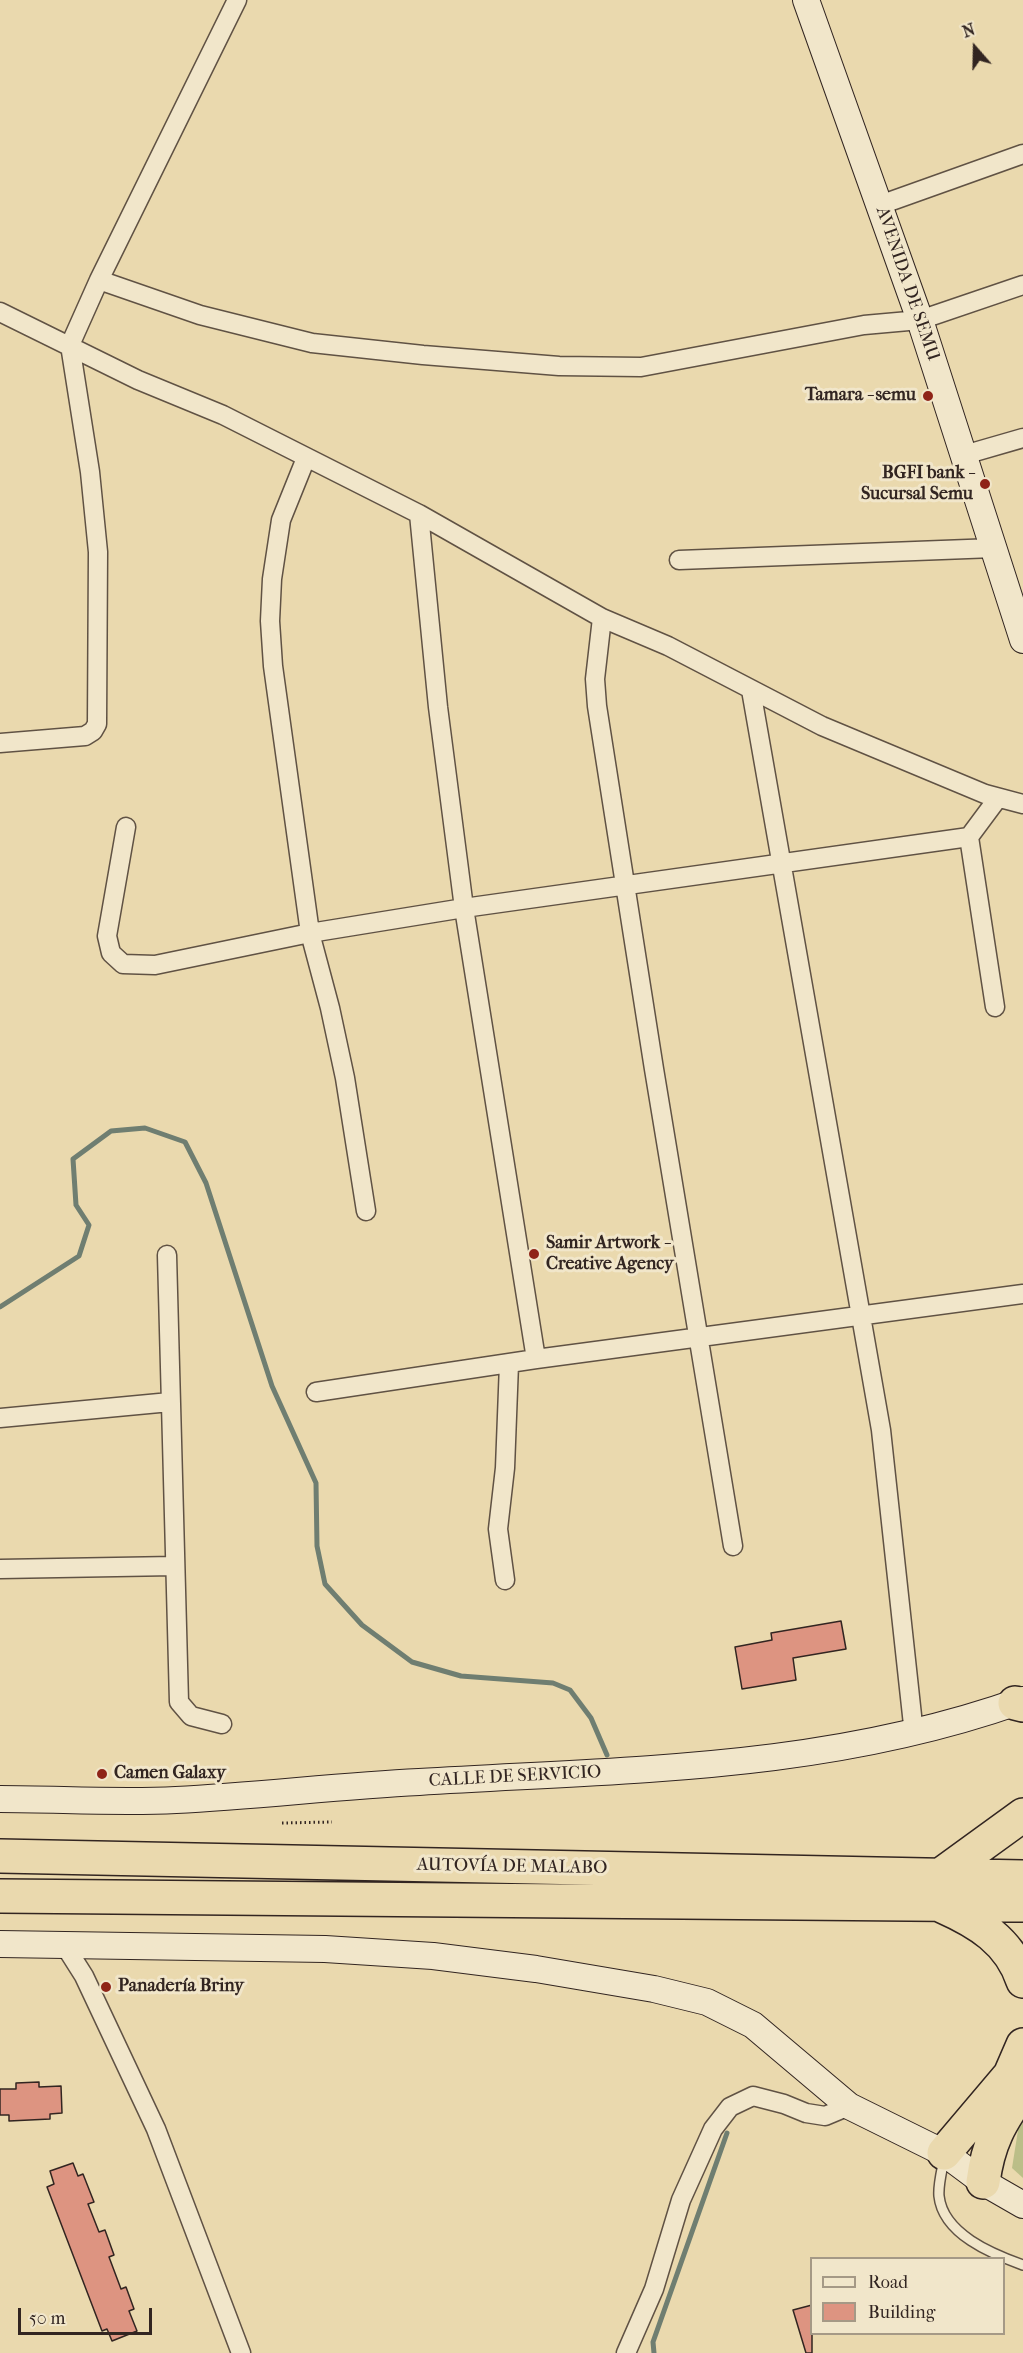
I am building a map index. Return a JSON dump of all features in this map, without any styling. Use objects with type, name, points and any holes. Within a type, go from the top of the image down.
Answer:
[{"type":"highway","points":[[1023,1815],[971,1856],[937,1890],[1005,1946],[1019,1968],[1023,1981]]},
{"type":"highway","name":"AUTOVÍA DE MALABO","points":[[0,1856],[800,1871],[937,1890],[1023,1905]]},
{"type":"highway","name":"AUTOVÍA DE MALABO","points":[[0,1896],[937,1890],[1023,1877]]},
{"type":"highway","points":[[944,2153],[1010,2075],[1023,2044]]},
{"type":"highway","points":[[983,2182],[987,2153],[993,2137],[1004,2116],[1023,2090]]},
{"type":"street","points":[[0,743],[85,736],[93,731],[97,724],[98,552],[90,472],[70,345],[99,280],[237,0]]},
{"type":"street","name":"AVENIDA DE SEMU","points":[[807,0],[920,320],[1023,640]]},
{"type":"street","points":[[880,205],[1023,154]]},
{"type":"street","points":[[99,280],[200,315],[312,343],[423,356],[559,366],[641,367],[725,353],[864,324],[920,320],[1023,285]]},
{"type":"street","points":[[0,312],[138,380],[222,415],[419,514],[602,618],[668,646],[822,726],[998,798],[1023,804]]},
{"type":"street","points":[[964,455],[1023,438]]},
{"type":"street","points":[[306,458],[281,520],[272,579],[270,621],[273,666],[310,933],[330,1008],[345,1078],[366,1211]]},
{"type":"street","points":[[419,514],[438,707],[464,908],[536,1359]]},
{"type":"street","points":[[678,560],[994,548]]},
{"type":"street","points":[[602,618],[595,679],[597,706],[733,1546]]},
{"type":"street","points":[[751,690],[863,1316],[881,1430],[914,1734]]},
{"type":"street","points":[[995,1007],[969,837],[998,798]]},
{"type":"street","points":[[126,826],[107,936],[111,953],[123,964],[155,965],[310,933],[464,908],[625,883],[969,837]]},
{"type":"street","points":[[167,1255],[179,1702],[191,1716],[222,1724]]},
{"type":"street","points":[[316,1392],[536,1359],[1023,1294]]},
{"type":"street","points":[[505,1580],[498,1529],[505,1468],[509,1364]]},
{"type":"street","points":[[0,1418],[170,1402]]},
{"type":"street","points":[[0,1569],[174,1566]]},
{"type":"street","name":"CALLE DE SERVICIO","points":[[0,1799],[174,1800],[420,1782],[689,1768],[833,1750],[914,1734],[1020,1702]]},
{"type":"street","points":[[0,1944],[325,1949],[433,1956],[536,1969],[654,1989],[707,2002],[753,2025],[849,2106],[944,2153],[983,2182],[1023,2205]]},
{"type":"street","points":[[77,1946],[84,1976],[156,2129],[241,2353]]},
{"type":"street","points":[[626,2353],[654,2289],[681,2200],[713,2129],[729,2107],[753,2096],[784,2104],[806,2113],[825,2116],[849,2106]]},
{"type":"lane","points":[[944,2153],[939,2196],[944,2214],[964,2235],[1000,2257]]},
{"type":"lane","points":[[1005,2259],[1023,2265]]},
{"type":"path","points":[[282,1823],[332,1822]]},
{"type":"green space","points":[[1023,2119],[1023,2178],[1012,2168],[1019,2124]]},
{"type":"building","points":[[841,1621],[846,1649],[793,1658],[796,1680],[742,1689],[735,1647],[772,1640],[771,1633]]},
{"type":"building","points":[[39,2082],[39,2087],[61,2086],[62,2113],[50,2114],[50,2119],[9,2121],[9,2115],[0,2115],[0,2089],[16,2089],[16,2083]]},
{"type":"building","points":[[73,2163],[78,2176],[83,2174],[94,2202],[88,2204],[99,2232],[105,2230],[114,2255],[109,2257],[121,2289],[126,2287],[134,2309],[129,2311],[137,2331],[112,2341],[107,2329],[102,2331],[47,2187],[54,2184],[50,2171]]},
{"type":"building","points":[[810,2306],[812,2353],[806,2353],[793,2310]]},
{"type":"waterway","points":[[0,1307],[79,1256],[89,1225],[76,1205],[73,1159],[111,1131],[145,1128],[185,1142],[206,1183],[272,1386],[316,1483],[317,1546],[325,1584],[362,1625],[412,1662],[461,1676],[553,1683],[570,1690],[591,1718],[607,1755]]},
{"type":"waterway","points":[[654,2353],[653,2342],[727,2133]]},
{"type":"place","name":"Tamara - semu","points":[[928,396]]},
{"type":"place","name":"BGFI bank - Sucursal Semu","points":[[985,484]]},
{"type":"place","name":"Samir Artwork - Creative Agency","points":[[534,1254]]},
{"type":"place","name":"Camen Galaxy","points":[[102,1774]]},
{"type":"place","name":"Panadería Briny","points":[[106,1987]]}]
